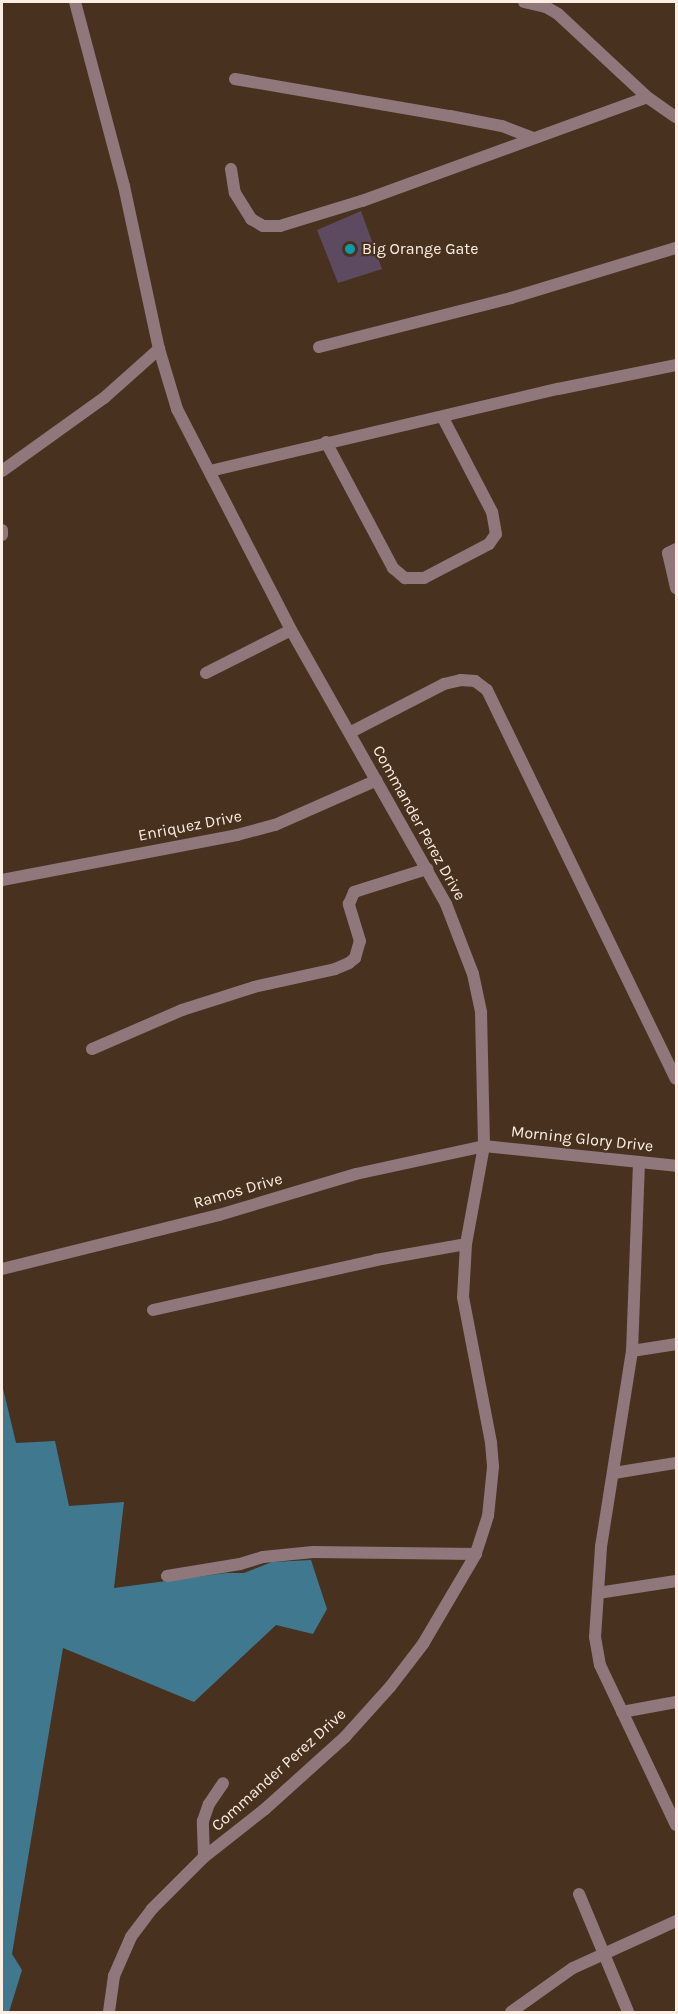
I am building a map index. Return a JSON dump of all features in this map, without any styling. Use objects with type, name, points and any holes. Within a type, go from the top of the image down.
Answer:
[{"type":"street","name":"Commander Perez Drive","points":[[75,2],[124,186],[159,349],[177,409],[291,630],[351,732],[446,904],[473,974],[481,1012],[484,1146],[466,1244],[463,1297],[491,1443],[493,1467],[489,1516],[476,1554],[423,1644],[390,1687],[345,1737],[265,1809],[204,1857],[152,1909],[131,1937],[114,1976],[109,2013]]},
{"type":"street","points":[[524,2],[546,7],[558,14],[647,97],[676,117]]},
{"type":"street","points":[[235,79],[502,126],[532,138]]},
{"type":"street","points":[[231,169],[236,193],[251,219],[263,226],[280,226],[362,201],[647,97]]},
{"type":"street","points":[[319,347],[511,298],[676,248]]},
{"type":"street","points":[[2,471],[104,398],[159,349]]},
{"type":"street","points":[[210,471],[326,442],[442,418],[569,386],[676,365]]},
{"type":"street","points":[[326,442],[393,568],[405,578],[424,578],[489,544],[496,534],[492,512],[467,469],[442,418]]},
{"type":"street","points":[[2,530],[2,535]]},
{"type":"street","points":[[676,549],[668,553],[676,588]]},
{"type":"street","points":[[206,673],[291,630]]},
{"type":"street","points":[[351,732],[444,684],[461,680],[475,681],[487,690],[676,1079]]},
{"type":"street","name":"Enriquez Drive","points":[[2,880],[237,836],[275,825],[377,780]]},
{"type":"street","points":[[92,1049],[182,1010],[254,987],[335,969],[349,963],[355,957],[360,941],[349,904],[354,892],[427,869]]},
{"type":"street","name":"Morning Glory Drive","points":[[484,1146],[676,1166]]},
{"type":"street","name":"Ramos Drive","points":[[2,1269],[175,1227],[356,1174],[484,1146]]},
{"type":"street","points":[[639,1162],[632,1351],[601,1546],[596,1651],[600,1665],[676,1825]]},
{"type":"street","points":[[153,1310],[376,1260],[466,1244]]},
{"type":"street","points":[[632,1351],[676,1344]]},
{"type":"street","points":[[614,1473],[676,1463]]},
{"type":"street","points":[[167,1576],[240,1564],[263,1557],[313,1552],[476,1554]]},
{"type":"street","points":[[598,1593],[676,1581]]},
{"type":"street","points":[[622,1712],[676,1702]]},
{"type":"street","points":[[204,1857],[203,1821],[208,1804],[223,1783]]},
{"type":"street","points":[[579,1894],[628,2013]]},
{"type":"street","points":[[511,2013],[573,1968],[676,1921]]},
{"type":"water","points":[[2,1384],[16,1443],[55,1441],[69,1506],[124,1502],[114,1588],[226,1573],[244,1573],[272,1562],[311,1560],[327,1609],[313,1634],[276,1625],[194,1702],[63,1648],[12,1954],[22,1970],[9,2012],[2,2012]]},
{"type":"building","name":"Big Orange Gate","points":[[361,211],[382,269],[338,283],[317,230]]},
{"type":"place","name":"Big Orange Gate","points":[[350,249]]}]
